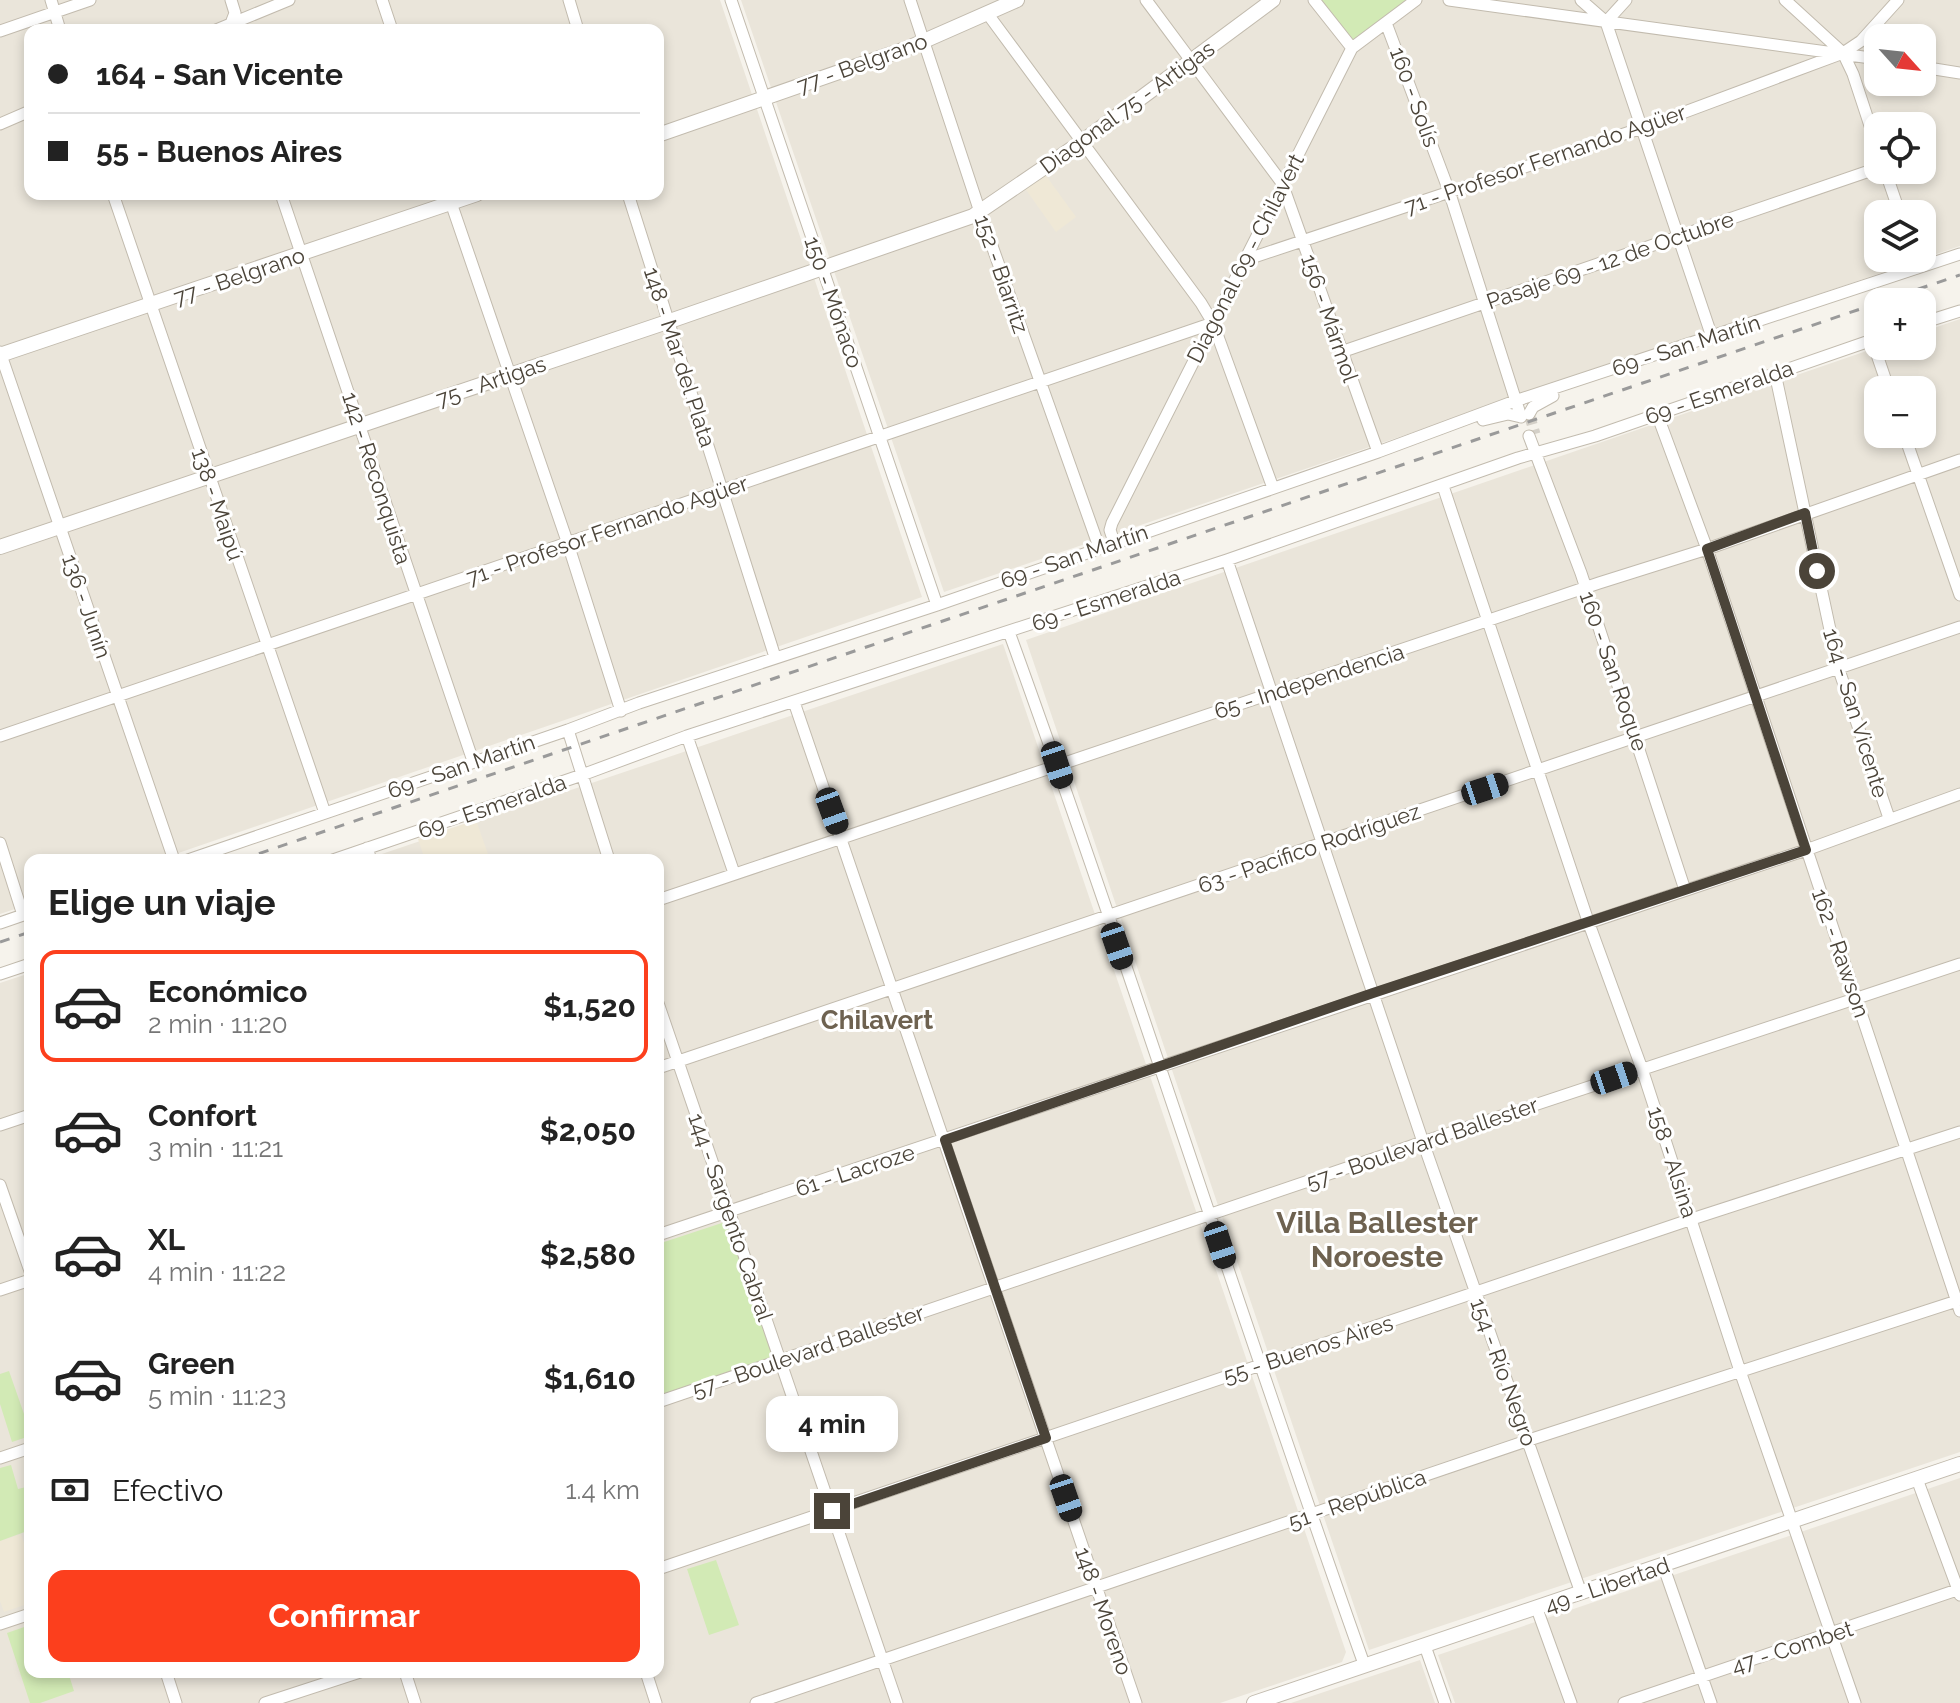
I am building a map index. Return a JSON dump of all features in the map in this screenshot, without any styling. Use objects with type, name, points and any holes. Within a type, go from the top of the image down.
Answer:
[{"type":"street","points":[[0,31],[53,6],[90,0]]},
{"type":"street","points":[[231,0],[235,13],[231,24]]},
{"type":"street","points":[[235,24],[289,0]]},
{"type":"street","points":[[382,0],[390,24]]},
{"type":"street","points":[[569,0],[576,24]]},
{"type":"street","name":"150 - Mónaco","points":[[731,0],[937,605]]},
{"type":"street","name":"152 - Biarritz","points":[[910,0],[980,212],[1099,547]]},
{"type":"street","name":"77 - Belgrano","points":[[664,133],[923,42],[1017,0]]},
{"type":"street","name":"156 - Mármol","points":[[1146,0],[1282,183],[1378,452]]},
{"type":"street","name":"Diagonal 75 - Artigas","points":[[980,212],[1083,141],[1273,0]]},
{"type":"street","points":[[1314,0],[1352,48]]},
{"type":"street","name":"Diagonal 69 - Chilavert","points":[[1114,542],[1110,530],[1112,523],[1352,48],[1416,0]]},
{"type":"street","points":[[1449,0],[1864,57]]},
{"type":"street","points":[[1581,0],[1606,22],[1712,337]]},
{"type":"street","points":[[1606,22],[1626,0]]},
{"type":"street","points":[[1785,0],[1843,53],[1866,112]]},
{"type":"street","points":[[1843,53],[1861,41],[1898,0]]},
{"type":"street","points":[[987,13],[1201,303],[1213,323],[1273,488]]},
{"type":"street","name":"160 - Solís","points":[[1386,23],[1449,191],[1515,401],[1525,416]]},
{"type":"street","name":"71 - Profesor Fernando Agüer","points":[[1245,260],[1642,128],[1843,53]]},
{"type":"street","points":[[1936,69],[1960,73]]},
{"type":"street","points":[[0,124],[24,114]]},
{"type":"street","name":"Pasaje 69 - 12 de Octubre","points":[[1341,352],[1864,173]]},
{"type":"street","name":"138 - Maipú","points":[[115,200],[325,813]]},
{"type":"street","name":"142 - Reconquista","points":[[283,200],[473,761]]},
{"type":"street","name":"77 - Belgrano","points":[[0,354],[301,255],[444,200]]},
{"type":"street","points":[[450,200],[568,544],[621,711]]},
{"type":"street","name":"148 - Mar del Plata","points":[[630,200],[775,657]]},
{"type":"street","name":"75 - Artigas","points":[[0,547],[667,322],[980,212]]},
{"type":"street","name":"69 - San Martín","points":[[1936,259],[1960,254]]},
{"type":"street","name":"69 - San Martín","points":[[205,854],[775,657],[937,605],[1892,272]]},
{"type":"street","points":[[1936,319],[1960,311]]},
{"type":"street","name":"71 - Profesor Fernando Agüer","points":[[0,736],[1213,323]]},
{"type":"street","name":"69 - Esmeralda","points":[[369,854],[687,736],[1227,560],[1518,458],[1595,436],[1864,343]]},
{"type":"street","name":"136 - Junín","points":[[0,354],[172,854]]},
{"type":"street","name":"164 - San Vicente","points":[[1775,373],[1838,667],[1889,818]]},
{"type":"street","points":[[1455,424],[1466,426],[1508,414],[1525,416],[1545,398],[1569,389],[1581,380]]},
{"type":"street","name":"162 - Rawson","points":[[1657,414],[1707,549],[1959,1304]]},
{"type":"street","name":"160 - San Roque","points":[[1595,436],[1582,434],[1544,444],[1532,435],[1534,455],[1586,587],[1685,890]]},
{"type":"street","points":[[1909,448],[1960,595]]},
{"type":"street","name":"65 - Independencia","points":[[664,898],[1707,549],[1960,460]]},
{"type":"street","name":"158 - Alsina","points":[[1443,486],[1588,921],[1642,1069],[1740,1371],[1855,1703]]},
{"type":"street","name":"154 - Río Negro","points":[[1227,560],[1423,1142],[1581,1593]]},
{"type":"street","name":"63 - Pacífico Rodríguez","points":[[664,1066],[1960,627]]},
{"type":"street","points":[[1009,632],[1364,1664]]},
{"type":"street","name":"148 - Moreno","points":[[794,702],[1136,1703]]},
{"type":"street","points":[[568,730],[607,854]]},
{"type":"street","points":[[687,736],[734,873]]},
{"type":"street","name":"61 - Lacroze","points":[[664,1233],[1806,850],[1960,794]]},
{"type":"street","points":[[0,843],[24,906]]},
{"type":"street","points":[[0,923],[24,915]]},
{"type":"street","name":"57 - Boulevard Ballester","points":[[664,1400],[1423,1142],[1960,964]]},
{"type":"street","points":[[0,974],[24,966]]},
{"type":"street","name":"144 - Sargento Cabral","points":[[664,1020],[897,1703]]},
{"type":"street","points":[[0,1125],[24,1117]]},
{"type":"street","name":"55 - Buenos Aires","points":[[664,1567],[1692,1219],[1960,1132]]},
{"type":"street","points":[[0,1185],[24,1254]]},
{"type":"street","points":[[0,1290],[24,1282]]},
{"type":"street","name":"51 - República","points":[[756,1703],[1529,1440],[1959,1304]]},
{"type":"street","points":[[0,1458],[24,1450]]},
{"type":"street","name":"49 - Libertad","points":[[1254,1703],[1960,1464]]},
{"type":"street","points":[[1917,1479],[1959,1591]]},
{"type":"street","points":[[1663,1565],[1711,1703]]},
{"type":"street","name":"47 - Combet","points":[[1624,1703],[1959,1591]]},
{"type":"street","points":[[1537,1609],[1571,1703]]},
{"type":"street","points":[[0,1624],[24,1616]]},
{"type":"street","points":[[1425,1646],[1445,1703]]},
{"type":"street","points":[[168,1678],[176,1703]]},
{"type":"street","points":[[265,1703],[342,1678]]},
{"type":"street","points":[[407,1678],[415,1703]]},
{"type":"street","points":[[648,1678],[656,1703]]},
{"type":"shaded area","points":[[0,0],[720,0],[922,597],[175,854],[24,854],[24,906],[0,914]]},
{"type":"shaded area","points":[[741,0],[1960,0],[1960,246],[1936,254],[1936,200],[1864,200],[1864,272],[1884,272],[944,592]]},
{"type":"shaded area","points":[[1044,173],[1076,217],[1056,232],[1024,187]]},
{"type":"shaded area","points":[[1960,319],[1960,1452],[1369,1650],[1026,640],[1864,352],[1864,360],[1936,360],[1936,327]]},
{"type":"shaded area","points":[[1003,644],[1346,1652],[1342,1662],[1220,1703],[0,1703],[0,983],[24,975],[24,1678],[664,1678],[664,854],[382,854]]},
{"type":"shaded area","points":[[476,820],[488,854],[423,854],[418,839]]},
{"type":"shaded area","points":[[1960,1478],[1960,1703],[1455,1703],[1438,1655]]},
{"type":"shaded area","points":[[21,1534],[24,1543],[24,1605],[4,1612],[0,1601],[0,1541]]},
{"type":"shaded area","points":[[1420,1660],[1435,1703],[1291,1703]]},
{"type":"green space","points":[[1319,0],[1408,0],[1351,43]]},
{"type":"green space","points":[[728,1221],[776,1361],[664,1397],[664,1242]]},
{"type":"green space","points":[[9,1371],[24,1414],[24,1438],[12,1442],[0,1404],[0,1374]]},
{"type":"green space","points":[[11,1465],[18,1489],[24,1488],[24,1532],[0,1541],[0,1468]]},
{"type":"green space","points":[[716,1560],[739,1625],[709,1635],[687,1569]]},
{"type":"green space","points":[[24,1627],[24,1678],[70,1678],[74,1691],[40,1703],[30,1703],[7,1633]]},
{"type":"tunnel","points":[[1529,414],[1535,434]]},
{"type":"railway","points":[[1921,288],[1960,275]]},
{"type":"railway","points":[[258,854],[1864,308]]},
{"type":"railway","points":[[0,942],[24,934]]},
{"type":"district","name":"Chilavert","points":[[877,1020]]},
{"type":"district","name":"Villa Ballester Noroeste","points":[[1377,1239]]},
{"type":"route","points":[[832,1511],[1046,1438],[945,1140],[1373,993],[1806,850],[1707,549],[1805,513],[1817,571]]}]
